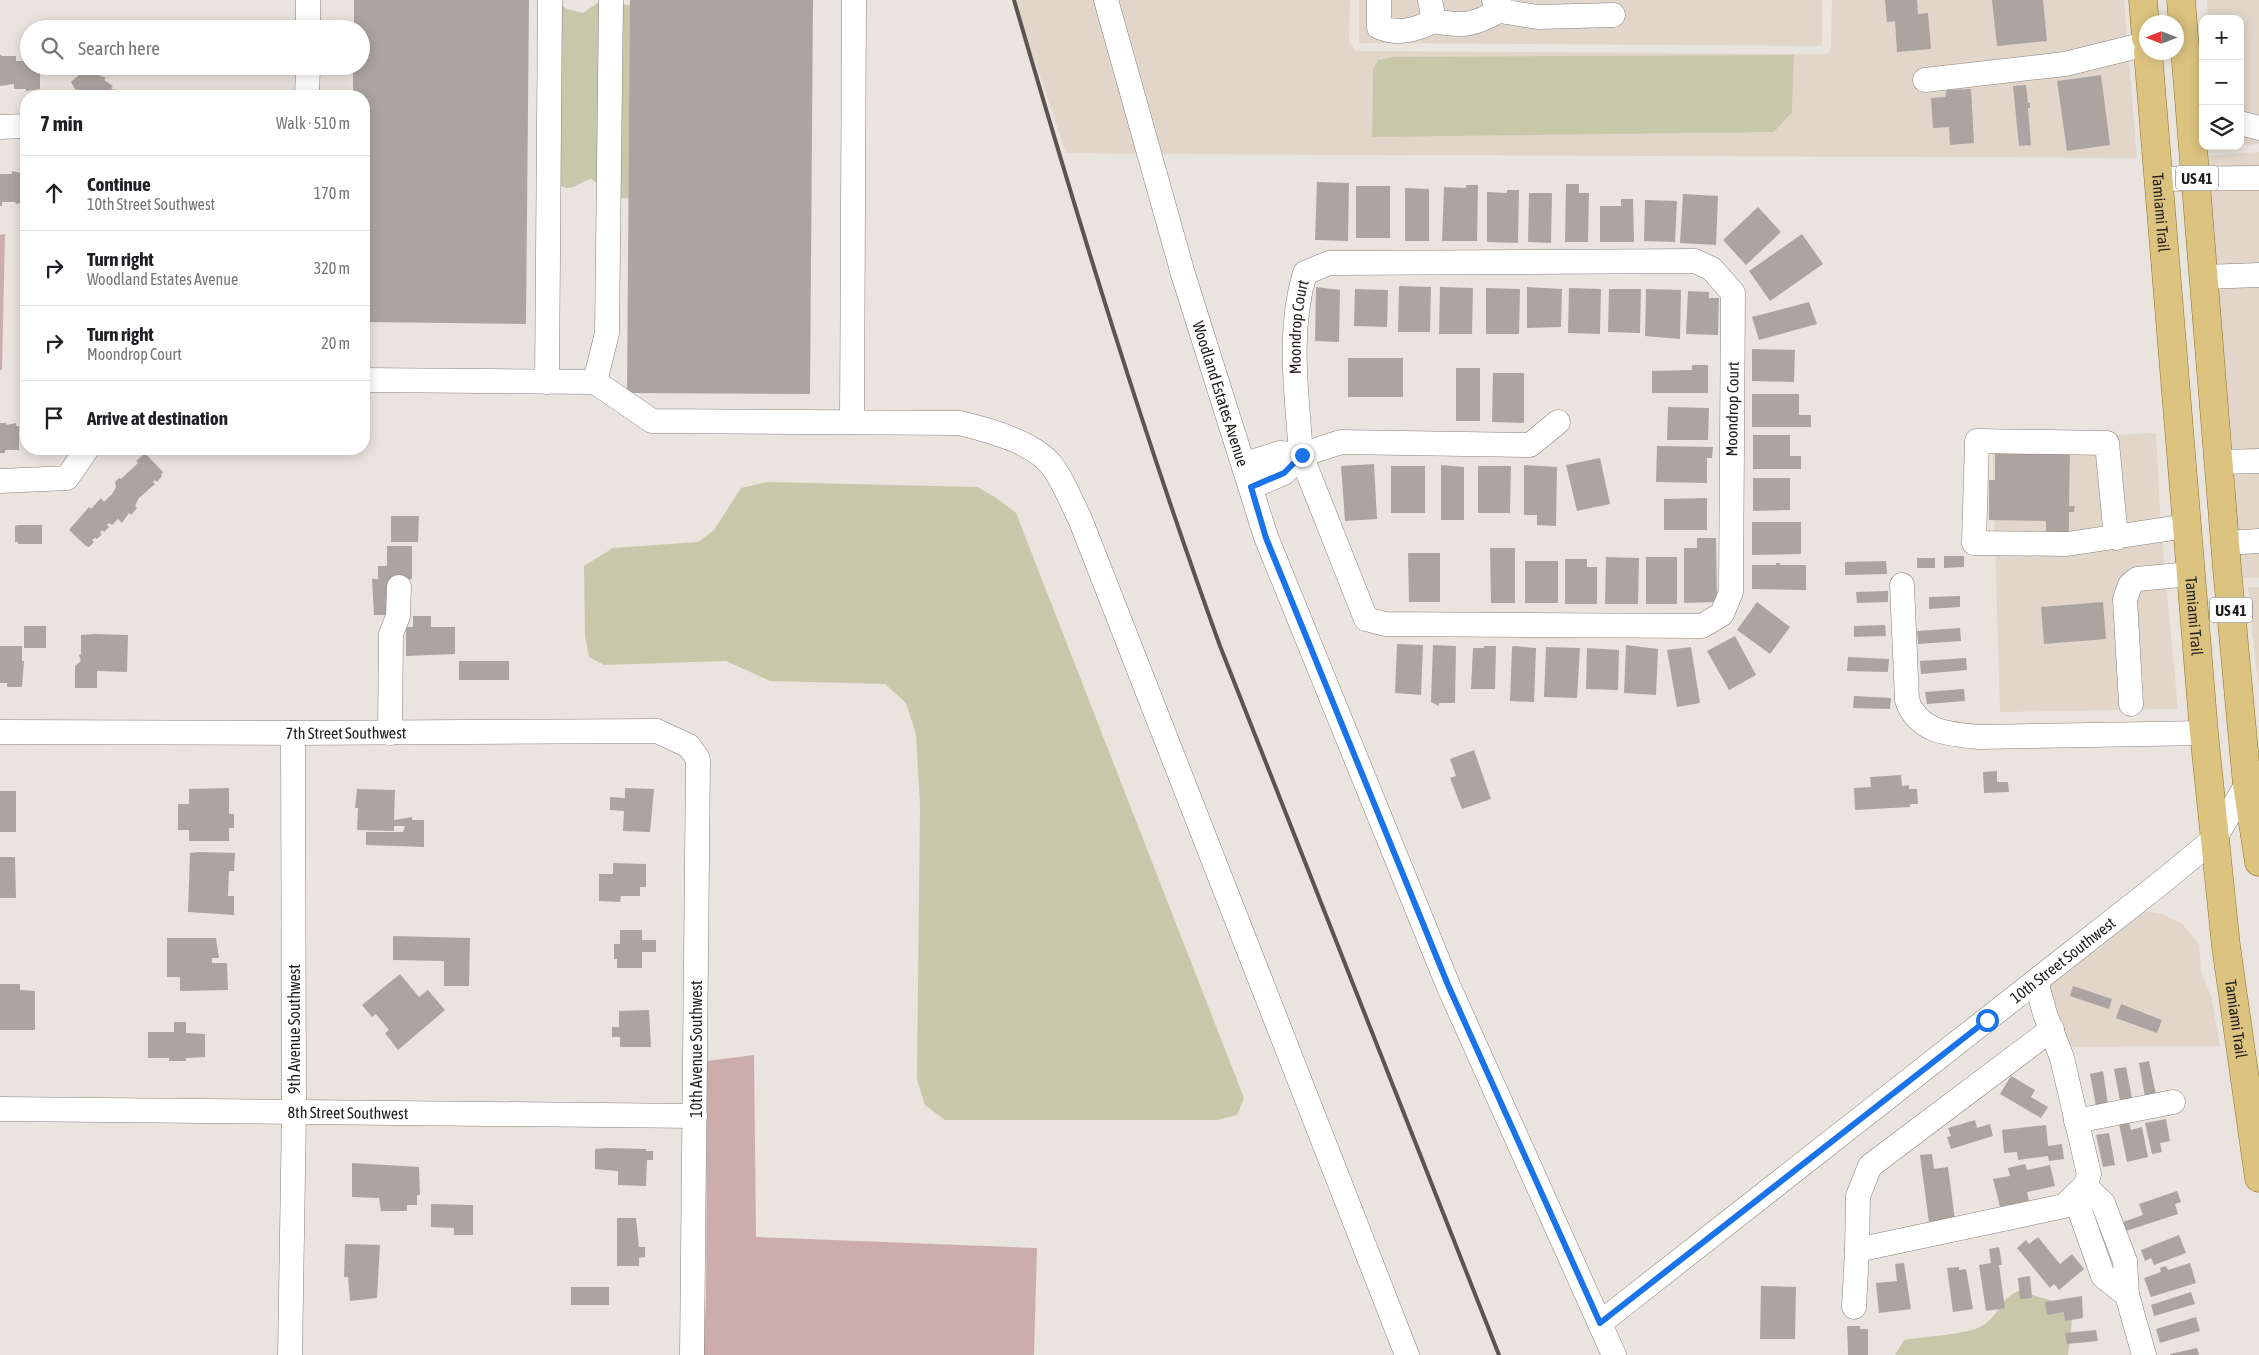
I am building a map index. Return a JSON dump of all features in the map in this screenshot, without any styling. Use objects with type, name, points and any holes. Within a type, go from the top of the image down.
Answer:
[{"type":"main road","points":[[2143,0],[2144,15]]},
{"type":"main road","name":"US 41","points":[[2182,0],[2197,116],[2196,178],[2225,543],[2253,783],[2259,862]]},
{"type":"main road","name":"Tamiami Trail","points":[[2149,60],[2204,733],[2236,1024],[2259,1178]]},
{"type":"street","points":[[308,0],[308,20]]},
{"type":"street","points":[[547,382],[550,0]]},
{"type":"street","points":[[595,382],[607,333],[610,0]]},
{"type":"street","points":[[852,422],[854,0]]},
{"type":"street","name":"Woodland Estates Avenue","points":[[1106,0],[1183,274],[1245,464],[1266,538],[1448,985],[1614,1355]]},
{"type":"street","points":[[1379,0],[1379,27],[1392,33],[1417,29],[1432,11],[1463,26],[1488,18],[1498,4],[1506,12],[1538,17],[1613,15]]},
{"type":"street","points":[[1925,80],[2065,64],[2139,46]]},
{"type":"street","points":[[308,75],[308,90]]},
{"type":"street","points":[[2244,124],[2259,128]]},
{"type":"street","points":[[0,127],[20,126]]},
{"type":"street","points":[[2158,179],[2259,178]]},
{"type":"street","name":"Moondrop Court","points":[[1695,261],[1712,269],[1733,293],[1731,592],[1722,614],[1702,626],[1385,624],[1366,619],[1302,455],[1294,363],[1296,301],[1305,273],[1329,263],[1695,261]]},
{"type":"street","points":[[2204,277],[2259,275]]},
{"type":"street","points":[[370,380],[595,382],[652,421],[960,422],[995,431],[1031,448],[1054,468],[1080,519],[1407,1355]]},
{"type":"street","points":[[1245,464],[1280,453],[1302,455],[1341,442],[1530,445],[1558,422]]},
{"type":"street","points":[[2116,538],[2107,443],[1976,441],[1974,543],[2067,544],[2116,538],[2187,526]]},
{"type":"street","points":[[0,481],[67,478],[83,455]]},
{"type":"street","points":[[1251,487],[1284,473],[1302,455]]},
{"type":"street","points":[[2219,462],[2259,460]]},
{"type":"street","points":[[2225,543],[2259,541]]},
{"type":"street","points":[[2131,704],[2125,599],[2130,585],[2137,579],[2191,574]]},
{"type":"street","points":[[1902,585],[1907,700],[1910,711],[1928,728],[1953,734],[1979,737],[2204,733]]},
{"type":"street","points":[[390,733],[391,634],[398,616],[399,587]]},
{"type":"street","name":"7th Street Southwest","points":[[0,732],[293,734],[657,731],[689,746]]},
{"type":"street","name":"9th Avenue Southwest","points":[[290,1355],[294,1113],[293,734]]},
{"type":"street","name":"10th Avenue Southwest","points":[[689,746],[698,760],[692,1355]]},
{"type":"street","name":"10th Street Southwest","points":[[1600,1323],[2215,838],[2253,783]]},
{"type":"street","points":[[2036,981],[2045,1014],[2062,1058],[2088,1174],[2079,1208],[2088,1240],[2103,1276],[2127,1295],[2144,1355]]},
{"type":"street","points":[[1854,1307],[1858,1196],[1870,1166],[2052,1029]]},
{"type":"street","points":[[2076,1121],[2173,1102]]},
{"type":"street","name":"8th Street Southwest","points":[[0,1109],[695,1116]]},
{"type":"street","points":[[1857,1250],[2064,1206],[2085,1186]]},
{"type":"shaded area","points":[[1014,0],[1094,0],[1138,154],[1066,153]]},
{"type":"shaded area","points":[[1117,0],[1350,0],[1349,43],[1356,51],[1825,54],[1830,51],[1831,46],[1832,0],[2124,0],[2137,158],[1161,154]],"holes":[[[1794,55],[1792,111],[1372,137],[1373,69],[1378,60]]]},
{"type":"shaded area","points":[[1359,0],[1822,0],[1822,46],[1359,43]]},
{"type":"shaded area","points":[[2207,0],[2259,0],[2259,144],[2244,145],[2244,15],[2208,15]]},
{"type":"shaded area","points":[[556,1],[567,9],[583,13],[599,2],[722,14],[648,199],[618,198],[591,179],[572,188],[553,181]]},
{"type":"shaded area","points":[[1794,55],[1792,112],[1774,132],[1372,137],[1373,69],[1378,60],[1394,57]]},
{"type":"shaded area","points":[[2259,152],[2259,578],[2242,578],[2206,156]]},
{"type":"shaded area","points":[[5,234],[2,370],[0,370],[0,235]]},
{"type":"shaded area","points":[[2156,433],[2161,530],[2178,709],[2000,712],[1992,441]]},
{"type":"shaded area","points":[[767,482],[977,487],[995,497],[1016,513],[1244,1098],[1237,1115],[1217,1120],[945,1120],[925,1105],[917,1079],[920,806],[916,734],[906,703],[885,684],[770,681],[726,661],[604,665],[589,657],[585,636],[584,566],[613,548],[698,542],[714,530],[741,488]]},
{"type":"shaded area","points":[[2248,587],[2259,587],[2259,688],[2255,658]]},
{"type":"shaded area","points":[[2143,911],[2162,914],[2182,924],[2199,944],[2201,971],[2212,999],[2220,1046],[2043,1047],[2037,994]]},
{"type":"shaded area","points":[[754,1055],[756,1237],[1037,1248],[1034,1355],[703,1355],[706,1297],[707,1061]]},
{"type":"shaded area","points":[[2018,1291],[2067,1305],[2073,1312],[2068,1355],[1895,1355],[1904,1340],[1956,1333],[1982,1326],[1988,1322],[2006,1299]]},
{"type":"building","points":[[354,0],[529,0],[526,324],[370,322],[370,90],[353,90],[353,75],[370,75],[370,20],[354,20]]},
{"type":"building","points":[[630,0],[813,0],[810,394],[627,393]]},
{"type":"building","points":[[1885,0],[1917,0],[1918,14],[1928,13],[1931,49],[1897,52],[1895,21],[1887,22]]},
{"type":"building","points":[[1992,0],[2043,0],[2047,41],[1997,46]]},
{"type":"building","points":[[0,54],[2,56],[16,56],[16,61],[20,61],[20,75],[40,75],[40,89],[14,89],[14,84],[0,86]]},
{"type":"building","points":[[79,75],[99,75],[106,78],[104,80],[113,86],[111,88],[113,90],[75,90],[71,82]]},
{"type":"building","points":[[2101,75],[2110,145],[2067,151],[2057,81]]},
{"type":"building","points":[[2026,85],[2028,103],[2030,103],[2030,108],[2028,108],[2031,145],[2019,146],[2013,86]]},
{"type":"building","points":[[1971,89],[1974,143],[1950,145],[1949,127],[1933,128],[1931,98],[1945,97],[1947,90]]},
{"type":"building","points":[[12,171],[20,173],[20,203],[2,202],[2,206],[0,206],[0,174],[12,174]]},
{"type":"building","points":[[1317,182],[1349,183],[1348,241],[1315,240]]},
{"type":"building","points":[[1566,184],[1579,184],[1579,193],[1589,193],[1588,242],[1565,242]]},
{"type":"building","points":[[1466,185],[1478,185],[1477,241],[1442,241],[1444,187],[1466,188]]},
{"type":"building","points":[[1356,186],[1390,186],[1390,238],[1356,238]]},
{"type":"building","points":[[1405,188],[1429,189],[1429,241],[1405,241]]},
{"type":"building","points":[[1507,190],[1519,190],[1518,243],[1487,242],[1487,192],[1507,193]]},
{"type":"building","points":[[1529,193],[1552,193],[1551,243],[1528,242]]},
{"type":"building","points":[[1683,194],[1718,196],[1716,245],[1680,243]]},
{"type":"building","points":[[1621,199],[1633,199],[1634,242],[1600,242],[1600,206],[1621,206]]},
{"type":"building","points":[[1645,200],[1677,201],[1675,242],[1644,241]]},
{"type":"building","points":[[1758,207],[1781,232],[1746,265],[1723,240]]},
{"type":"building","points":[[1802,234],[1823,264],[1770,301],[1749,271]]},
{"type":"building","points":[[1399,286],[1431,287],[1430,332],[1398,332]]},
{"type":"building","points":[[1316,287],[1340,290],[1339,342],[1315,341]]},
{"type":"building","points":[[1440,287],[1473,288],[1472,334],[1439,334]]},
{"type":"building","points":[[1527,287],[1562,289],[1561,327],[1527,328]]},
{"type":"building","points":[[1486,288],[1520,289],[1519,334],[1486,334]]},
{"type":"building","points":[[1569,288],[1601,289],[1600,334],[1568,333]]},
{"type":"building","points":[[1355,289],[1388,290],[1387,327],[1354,326]]},
{"type":"building","points":[[1609,289],[1641,289],[1640,333],[1608,332]]},
{"type":"building","points":[[1646,289],[1681,290],[1680,339],[1645,336]]},
{"type":"building","points":[[1688,291],[1709,292],[1709,298],[1719,298],[1718,335],[1686,334]]},
{"type":"building","points":[[1809,302],[1817,324],[1759,340],[1752,317]]},
{"type":"building","points":[[1752,349],[1795,350],[1794,382],[1752,381]]},
{"type":"building","points":[[1348,358],[1403,358],[1403,397],[1348,397]]},
{"type":"building","points":[[1692,365],[1708,365],[1708,393],[1652,393],[1652,371],[1692,370]]},
{"type":"building","points":[[1456,368],[1480,368],[1480,421],[1456,421]]},
{"type":"building","points":[[1493,373],[1524,373],[1524,423],[1492,422]]},
{"type":"building","points":[[1752,394],[1799,394],[1799,415],[1811,415],[1811,427],[1752,427]]},
{"type":"building","points":[[1668,407],[1709,408],[1708,440],[1667,440]]},
{"type":"building","points":[[0,423],[6,423],[6,425],[16,423],[16,426],[19,426],[19,450],[5,450],[5,453],[0,453]]},
{"type":"building","points":[[1753,435],[1790,435],[1790,456],[1801,456],[1801,469],[1753,469]]},
{"type":"building","points":[[1657,446],[1713,447],[1712,458],[1707,458],[1707,483],[1656,482]]},
{"type":"building","points":[[1995,449],[2070,450],[2069,506],[2075,506],[2074,512],[2069,512],[2069,539],[2046,539],[2046,521],[1989,520],[1989,480],[1995,480]]},
{"type":"building","points":[[143,455],[147,455],[163,472],[162,476],[157,482],[155,480],[153,482],[155,484],[139,498],[135,506],[137,508],[131,515],[129,513],[122,523],[118,519],[112,525],[109,523],[107,525],[109,527],[104,532],[102,530],[100,533],[102,534],[97,539],[92,540],[94,542],[89,547],[86,546],[69,530],[89,507],[91,509],[101,498],[104,502],[112,494],[116,487],[115,482],[119,478],[121,479],[138,463],[136,461]]},
{"type":"building","points":[[1600,458],[1610,504],[1577,511],[1566,465]]},
{"type":"building","points":[[1374,464],[1377,519],[1345,521],[1341,466]]},
{"type":"building","points":[[1441,465],[1464,467],[1464,520],[1441,520]]},
{"type":"building","points":[[1524,465],[1557,467],[1556,526],[1537,525],[1537,515],[1524,515]]},
{"type":"building","points":[[1391,466],[1425,466],[1425,513],[1391,513]]},
{"type":"building","points":[[1478,466],[1511,466],[1510,513],[1478,513]]},
{"type":"building","points":[[1753,478],[1790,478],[1790,510],[1753,511]]},
{"type":"building","points":[[1707,498],[1707,530],[1664,530],[1664,499]]},
{"type":"building","points":[[391,516],[419,516],[418,542],[391,542]]},
{"type":"building","points":[[1752,522],[1801,522],[1801,554],[1752,555]]},
{"type":"building","points":[[42,525],[42,544],[18,544],[18,542],[15,542],[15,526]]},
{"type":"building","points":[[1697,538],[1716,538],[1717,602],[1684,603],[1684,548],[1697,548]]},
{"type":"building","points":[[387,546],[412,546],[412,579],[390,580],[390,615],[374,615],[372,579],[378,579],[378,566],[387,566]]},
{"type":"building","points":[[1490,548],[1515,548],[1515,603],[1491,603]]},
{"type":"building","points":[[1408,553],[1440,553],[1440,602],[1409,602]]},
{"type":"building","points":[[1944,556],[1964,556],[1964,567],[1944,568]]},
{"type":"building","points":[[1606,557],[1639,558],[1638,604],[1605,604]]},
{"type":"building","points":[[1646,557],[1677,557],[1677,604],[1646,604]]},
{"type":"building","points":[[1917,558],[1935,558],[1935,568],[1917,568]]},
{"type":"building","points":[[1565,559],[1587,559],[1587,567],[1597,567],[1597,604],[1565,604]]},
{"type":"building","points":[[1525,561],[1558,561],[1558,603],[1525,603]]},
{"type":"building","points":[[1886,561],[1887,574],[1845,575],[1845,562]]},
{"type":"building","points":[[1776,563],[1780,563],[1780,565],[1806,565],[1806,590],[1752,589],[1752,565],[1776,565]]},
{"type":"building","points":[[1888,591],[1888,602],[1857,603],[1856,592]]},
{"type":"building","points":[[1960,596],[1960,607],[1929,609],[1929,597]]},
{"type":"building","points":[[1757,602],[1790,627],[1770,654],[1737,630]]},
{"type":"building","points":[[2103,602],[2106,639],[2044,644],[2041,607]]},
{"type":"building","points":[[413,616],[431,616],[431,627],[455,627],[455,654],[406,656],[406,627],[413,627]]},
{"type":"building","points":[[1885,625],[1886,636],[1854,637],[1854,626]]},
{"type":"building","points":[[24,626],[46,626],[46,648],[24,648]]},
{"type":"building","points":[[1960,628],[1961,641],[1918,644],[1917,631]]},
{"type":"building","points":[[81,635],[128,635],[127,672],[97,671],[97,688],[75,688],[75,666],[81,661],[79,655],[81,654]]},
{"type":"building","points":[[1735,636],[1756,675],[1729,690],[1707,651]]},
{"type":"building","points":[[1397,644],[1423,645],[1421,695],[1395,693]]},
{"type":"building","points":[[1433,645],[1456,646],[1455,703],[1439,703],[1439,706],[1431,702]]},
{"type":"building","points":[[1626,645],[1658,649],[1656,695],[1624,693]]},
{"type":"building","points":[[0,646],[22,646],[22,661],[24,661],[22,687],[7,687],[7,683],[0,683]]},
{"type":"building","points":[[1484,646],[1496,646],[1495,689],[1471,689],[1473,648],[1484,648]]},
{"type":"building","points":[[1512,647],[1536,648],[1534,702],[1510,701]]},
{"type":"building","points":[[1546,647],[1580,648],[1577,698],[1544,697]]},
{"type":"building","points":[[1691,647],[1700,703],[1677,707],[1667,650]]},
{"type":"building","points":[[1587,648],[1619,650],[1618,690],[1586,689]]},
{"type":"building","points":[[1848,657],[1889,659],[1888,672],[1847,671]]},
{"type":"building","points":[[1966,658],[1967,670],[1921,674],[1920,661]]},
{"type":"building","points":[[459,661],[509,661],[509,680],[459,680]]},
{"type":"building","points":[[1964,689],[1965,701],[1927,704],[1925,692]]},
{"type":"building","points":[[1854,696],[1891,698],[1890,709],[1853,708]]},
{"type":"building","points":[[1474,750],[1491,799],[1462,809],[1450,778],[1456,776],[1450,759]]},
{"type":"building","points":[[1997,771],[1997,782],[2008,782],[2009,792],[1984,793],[1983,772]]},
{"type":"building","points":[[1901,775],[1902,786],[1909,785],[1909,789],[1917,789],[1918,804],[1910,804],[1910,807],[1855,810],[1854,788],[1871,787],[1870,777]]},
{"type":"building","points":[[229,788],[229,814],[234,814],[234,828],[229,828],[229,841],[189,841],[189,830],[178,830],[178,804],[189,804],[189,789]]},
{"type":"building","points":[[625,788],[654,789],[650,832],[623,831],[624,811],[610,810],[610,797],[625,798]]},
{"type":"building","points":[[357,789],[395,790],[394,820],[412,817],[412,820],[424,820],[424,847],[366,845],[366,832],[403,832],[405,826],[394,826],[394,831],[357,830],[358,808],[355,808]]},
{"type":"building","points":[[0,791],[16,791],[16,832],[0,832]]},
{"type":"building","points":[[190,853],[235,853],[234,871],[229,871],[228,896],[234,896],[234,915],[188,912]]},
{"type":"building","points":[[0,857],[15,857],[16,898],[0,898]]},
{"type":"building","points":[[613,863],[646,864],[646,887],[640,887],[640,896],[621,896],[620,902],[599,901],[599,874],[613,874]]},
{"type":"building","points":[[620,930],[642,930],[642,940],[656,940],[656,952],[642,952],[642,968],[617,968],[617,959],[614,959],[614,944],[620,944]]},
{"type":"building","points":[[393,936],[470,938],[469,986],[444,986],[444,961],[393,960]]},
{"type":"building","points":[[167,938],[216,938],[219,958],[212,958],[212,963],[227,963],[228,990],[180,991],[180,977],[167,977]]},
{"type":"building","points":[[400,974],[419,997],[428,990],[445,1010],[398,1050],[385,1033],[389,1030],[376,1014],[372,1017],[362,1005]]},
{"type":"building","points":[[0,984],[20,984],[20,990],[35,991],[35,1030],[0,1030]]},
{"type":"building","points":[[2073,986],[2112,999],[2109,1009],[2070,996]]},
{"type":"building","points":[[2121,1004],[2162,1020],[2157,1033],[2116,1018]]},
{"type":"building","points":[[649,1010],[651,1047],[620,1047],[620,1037],[612,1037],[612,1027],[619,1027],[619,1011]]},
{"type":"building","points":[[174,1022],[186,1022],[186,1033],[205,1034],[205,1057],[186,1058],[186,1061],[169,1061],[169,1058],[148,1058],[148,1032],[174,1032]]},
{"type":"building","points":[[2149,1061],[2156,1095],[2145,1097],[2139,1063]]},
{"type":"building","points":[[2126,1067],[2132,1098],[2120,1101],[2114,1069]]},
{"type":"building","points":[[2103,1071],[2108,1104],[2096,1106],[2090,1074]]},
{"type":"building","points":[[2011,1076],[2035,1090],[2031,1097],[2048,1107],[2041,1118],[2000,1094]]},
{"type":"building","points":[[2166,1119],[2170,1141],[2160,1143],[2162,1152],[2152,1154],[2145,1123]]},
{"type":"building","points":[[1975,1120],[1977,1128],[1990,1124],[1993,1136],[1951,1149],[1947,1137],[1951,1136],[1948,1128]]},
{"type":"building","points":[[2129,1122],[2131,1130],[2142,1127],[2148,1157],[2127,1162],[2119,1124]]},
{"type":"building","points":[[2046,1125],[2048,1146],[2062,1144],[2064,1159],[2049,1161],[2048,1156],[2018,1160],[2017,1152],[2004,1153],[2002,1130]]},
{"type":"building","points":[[2109,1133],[2115,1165],[2103,1167],[2096,1135]]},
{"type":"building","points":[[595,1149],[646,1149],[646,1151],[653,1151],[653,1160],[647,1160],[646,1186],[618,1185],[618,1171],[595,1169]]},
{"type":"building","points":[[1932,1154],[1934,1169],[1948,1167],[1955,1220],[1929,1223],[1920,1155]]},
{"type":"building","points":[[352,1163],[419,1167],[420,1195],[417,1195],[417,1205],[407,1205],[407,1211],[381,1211],[379,1198],[352,1197]]},
{"type":"building","points":[[2025,1164],[2027,1170],[2050,1165],[2055,1186],[2027,1192],[2029,1201],[2000,1207],[1993,1179],[2010,1176],[2008,1168]]},
{"type":"building","points":[[2177,1191],[2181,1202],[2175,1204],[2178,1214],[2126,1231],[2123,1222],[2143,1215],[2139,1204]]},
{"type":"building","points":[[431,1204],[473,1205],[473,1235],[454,1235],[454,1228],[431,1227]]},
{"type":"building","points":[[617,1218],[636,1218],[639,1247],[645,1247],[645,1257],[639,1258],[639,1266],[617,1266]]},
{"type":"building","points":[[2179,1235],[2186,1253],[2154,1265],[2151,1258],[2145,1261],[2141,1250]]},
{"type":"building","points":[[2038,1237],[2060,1264],[2072,1254],[2084,1269],[2059,1290],[2054,1284],[2050,1288],[2017,1248],[2026,1240],[2029,1244]]},
{"type":"building","points":[[345,1244],[380,1245],[377,1298],[350,1301],[348,1277],[344,1277]]},
{"type":"building","points":[[1999,1247],[2002,1265],[1999,1265],[2005,1308],[1986,1311],[1979,1265],[1991,1263],[1989,1249]]},
{"type":"building","points":[[1904,1263],[1911,1309],[1879,1313],[1876,1283],[1897,1281],[1895,1264]]},
{"type":"building","points":[[2190,1263],[2196,1283],[2151,1297],[2144,1278],[2161,1272],[2160,1268],[2166,1266],[2168,1270]]},
{"type":"building","points":[[1959,1267],[1959,1270],[1966,1269],[1973,1309],[1953,1312],[1947,1268]]},
{"type":"building","points":[[2030,1276],[2032,1298],[2020,1299],[2018,1278]]},
{"type":"building","points":[[1761,1286],[1796,1287],[1795,1339],[1760,1339]]},
{"type":"building","points":[[571,1287],[609,1287],[609,1305],[571,1305]]},
{"type":"building","points":[[2191,1292],[2195,1304],[2154,1316],[2151,1305]]},
{"type":"building","points":[[2082,1296],[2083,1318],[2065,1321],[2064,1312],[2047,1315],[2045,1302]]},
{"type":"building","points":[[2196,1317],[2200,1331],[2160,1343],[2156,1329]]},
{"type":"building","points":[[1847,1326],[1860,1326],[1860,1329],[1868,1329],[1868,1355],[1848,1355]]},
{"type":"building","points":[[2096,1330],[2098,1341],[2067,1344],[2065,1333]]},
{"type":"building","points":[[2197,1348],[2199,1355],[2170,1355],[2170,1354]]},
{"type":"railway","points":[[1014,0],[1112,324],[1164,486],[1220,646],[1499,1355]]},
{"type":"route","points":[[1302,455],[1284,473],[1251,487],[1266,538],[1448,985],[1600,1323],[1987,1020]]}]
